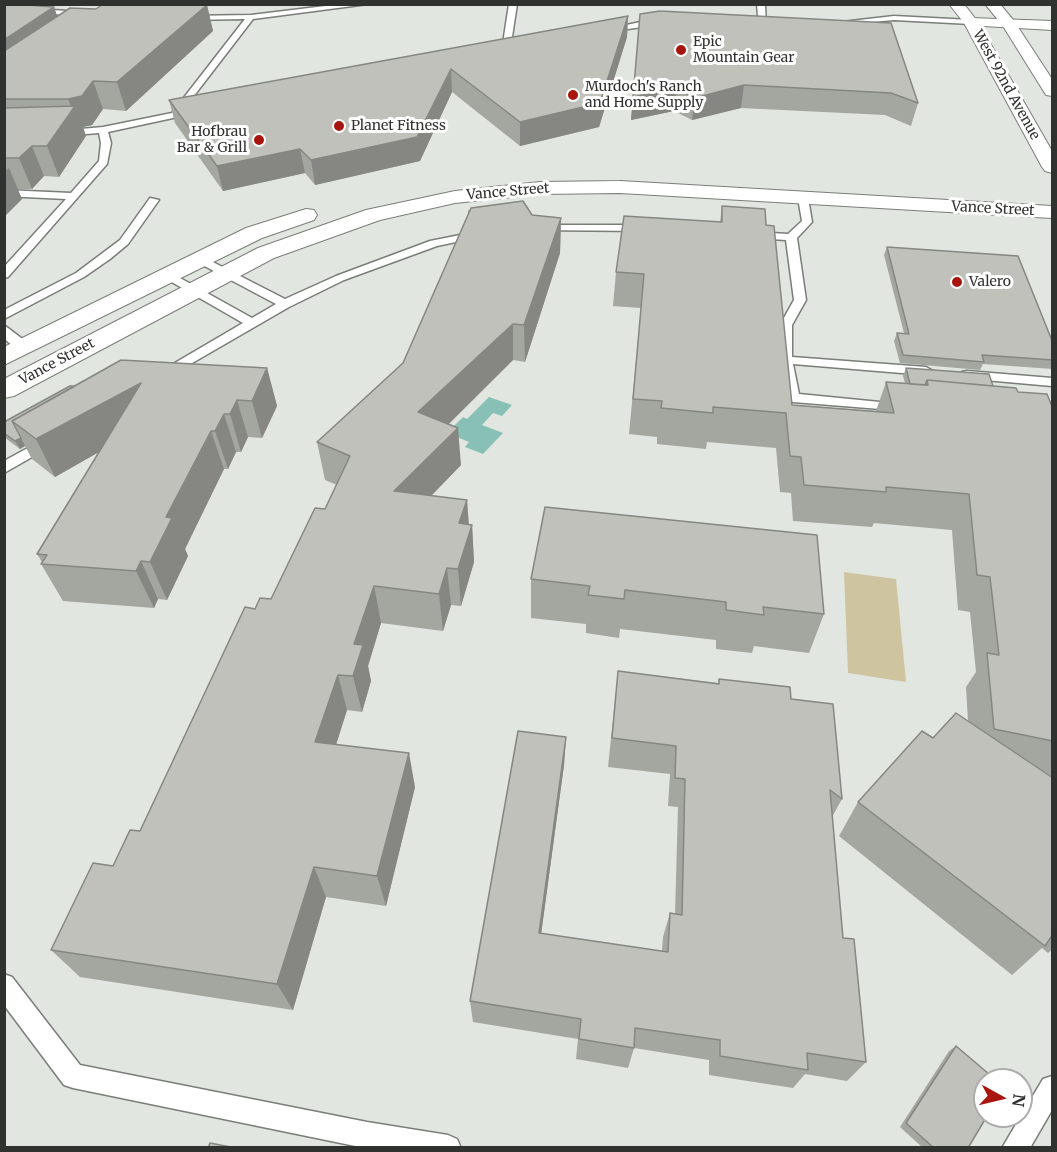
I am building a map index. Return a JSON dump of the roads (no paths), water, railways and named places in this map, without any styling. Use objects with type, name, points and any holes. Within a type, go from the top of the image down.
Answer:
[{"type":"street","name":"West 92nd Avenue","points":[[956,4],[971,22],[1053,167]]},
{"type":"street","name":"West 92nd Avenue","points":[[992,4],[1009,24],[1053,92]]},
{"type":"street","points":[[971,22],[1053,26]]},
{"type":"street","name":"Vance Street","points":[[422,184],[489,175],[590,169],[1053,197]]},
{"type":"street","name":"Vance Street","points":[[4,390],[266,253],[374,215],[455,197],[498,191],[575,186],[620,187],[1053,213]]},
{"type":"street","name":"Vance Street","points":[[14,352],[254,232],[328,207]]},
{"type":"lane","points":[[178,18],[251,18],[365,4]]},
{"type":"lane","points":[[506,50],[513,4]]},
{"type":"lane","points":[[761,4],[759,28],[775,27]]},
{"type":"lane","points":[[4,9],[98,14]]},
{"type":"lane","points":[[234,17],[242,9]]},
{"type":"lane","points":[[175,115],[251,18]]},
{"type":"lane","points":[[832,24],[894,18],[971,22]]},
{"type":"lane","points":[[592,33],[645,23],[672,24]]},
{"type":"lane","points":[[496,51],[517,48]]},
{"type":"lane","points":[[57,134],[103,130],[198,110]]},
{"type":"lane","points":[[4,275],[104,162],[106,143],[103,130]]},
{"type":"lane","points":[[4,193],[75,196]]},
{"type":"lane","points":[[746,234],[791,237],[807,222],[803,198]]},
{"type":"lane","points":[[4,315],[80,275],[106,257],[124,242],[154,200]]},
{"type":"lane","points":[[530,229],[595,227],[663,229]]},
{"type":"lane","points":[[148,383],[285,304],[392,257],[434,243],[495,233]]},
{"type":"lane","points":[[791,237],[800,300],[786,325],[786,360],[792,398],[911,409]]},
{"type":"lane","points":[[199,259],[285,304]]},
{"type":"lane","points":[[167,275],[251,322]]},
{"type":"lane","points":[[4,329],[12,339],[14,352]]},
{"type":"lane","points":[[786,360],[1053,382]]},
{"type":"lane","points":[[4,468],[56,437]]},
{"type":"lane","points":[[4,985],[73,1076],[368,1135],[448,1148]]},
{"type":"lane","points":[[1015,1148],[1053,1088]]},
{"type":"water","points":[[489,397],[512,405],[502,416],[493,413],[482,425],[503,433],[483,454],[465,447],[469,442],[447,433],[463,417],[467,419]]},
{"type":"place","name":"Epic Mountain Gear","points":[[681,50]]},
{"type":"place","name":"Murdoch's Ranch and Home Supply","points":[[573,95]]},
{"type":"place","name":"Planet Fitness","points":[[339,126]]},
{"type":"place","name":"Hofbrau Bar & Grill","points":[[259,140]]},
{"type":"place","name":"Valero","points":[[957,282]]}]
